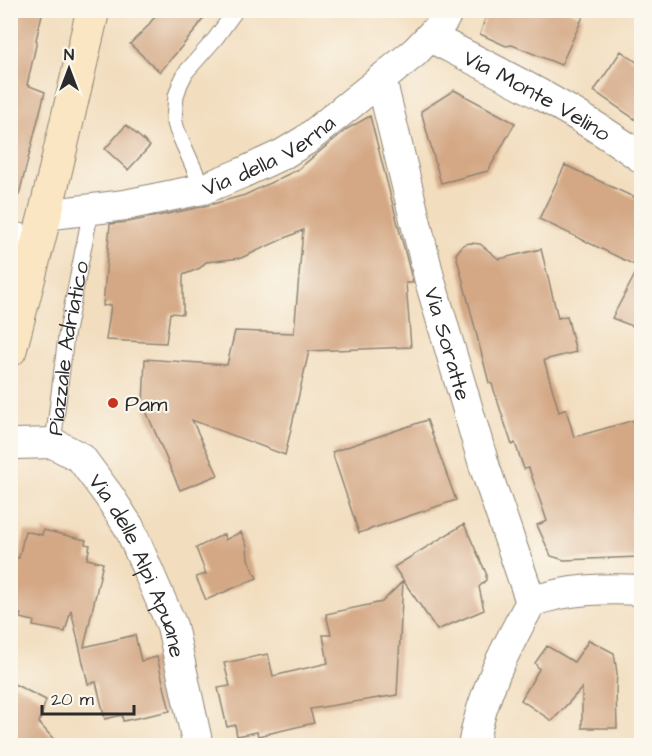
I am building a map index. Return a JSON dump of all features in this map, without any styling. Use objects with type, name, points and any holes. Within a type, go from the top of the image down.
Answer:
[{"type":"street","points":[[10,350],[31,231],[93,10]]},
{"type":"street","name":"Via della Verna","points":[[31,231],[92,210],[157,200],[202,189],[283,154],[306,140],[430,37],[448,10]]},
{"type":"street","name":"Via Monte Velino","points":[[430,37],[531,89],[642,158]]},
{"type":"street","name":"Via Soratte","points":[[381,79],[430,281],[485,468],[531,602]]},
{"type":"street","name":"Piazzale Adriatico","points":[[10,446],[53,443]]},
{"type":"street","name":"Via delle Alpi Apuane","points":[[53,443],[81,458],[109,495],[129,527],[172,626],[198,746]]},
{"type":"street","points":[[473,746],[488,690],[508,643],[531,602],[550,595],[572,591],[642,590]]},
{"type":"lane","points":[[202,189],[177,130],[174,119],[176,96],[186,72],[215,39],[236,10]]},
{"type":"lane","name":"Piazzale Adriatico","points":[[53,443],[66,336],[92,210]]},
{"type":"building","points":[[10,10],[43,10],[27,85],[45,92],[19,195],[10,194]]},
{"type":"building","points":[[160,10],[209,10],[194,32],[160,72],[130,44]]},
{"type":"building","points":[[488,10],[567,10],[583,17],[561,65],[512,45],[506,46],[480,34]]},
{"type":"building","points":[[621,51],[642,66],[642,124],[594,91]]},
{"type":"building","points":[[454,90],[515,123],[488,171],[441,183],[421,111]]},
{"type":"building","points":[[370,116],[413,283],[406,283],[411,347],[309,351],[285,455],[192,420],[218,475],[180,490],[143,404],[145,359],[227,365],[235,331],[294,333],[303,230],[241,258],[206,262],[200,268],[183,275],[183,314],[170,313],[166,343],[106,340],[111,305],[103,306],[110,224],[206,206],[245,195],[297,170],[347,129]]},
{"type":"building","points":[[126,125],[150,146],[128,170],[105,149]]},
{"type":"building","points":[[565,165],[642,201],[642,330],[612,318],[639,267],[539,219]]},
{"type":"building","points":[[480,244],[499,259],[541,249],[558,318],[567,316],[576,352],[544,360],[559,412],[566,409],[574,437],[642,418],[642,536],[639,557],[564,560],[551,556],[537,525],[547,521],[529,468],[524,469],[515,443],[512,445],[492,384],[489,383],[456,254],[463,245]]},
{"type":"building","points":[[427,420],[456,500],[359,533],[332,452]]},
{"type":"building","points":[[464,524],[486,573],[486,580],[479,587],[484,610],[437,630],[394,567]]},
{"type":"building","points":[[43,530],[86,540],[85,544],[90,545],[87,559],[103,563],[84,647],[135,635],[141,661],[157,657],[170,711],[123,721],[122,715],[105,719],[96,682],[88,684],[71,610],[65,632],[33,626],[34,621],[20,618],[21,614],[10,612],[10,570],[13,557],[19,558],[25,531],[42,535]]},
{"type":"building","points":[[241,532],[247,546],[248,559],[257,578],[206,600],[196,577],[206,574],[196,548],[224,534],[225,540]]},
{"type":"building","points":[[403,581],[397,695],[310,709],[314,723],[258,736],[257,732],[237,736],[235,725],[227,727],[218,688],[230,686],[224,663],[268,654],[273,676],[328,663],[323,635],[331,635],[326,614],[382,602]]},
{"type":"building","points":[[589,640],[614,653],[617,673],[617,728],[582,728],[582,688],[552,721],[521,700],[539,669],[535,663],[547,646],[574,662]]},
{"type":"building","points":[[10,682],[46,700],[39,723],[60,746],[10,746]]},
{"type":"place","name":"Pam","points":[[113,403]]}]
